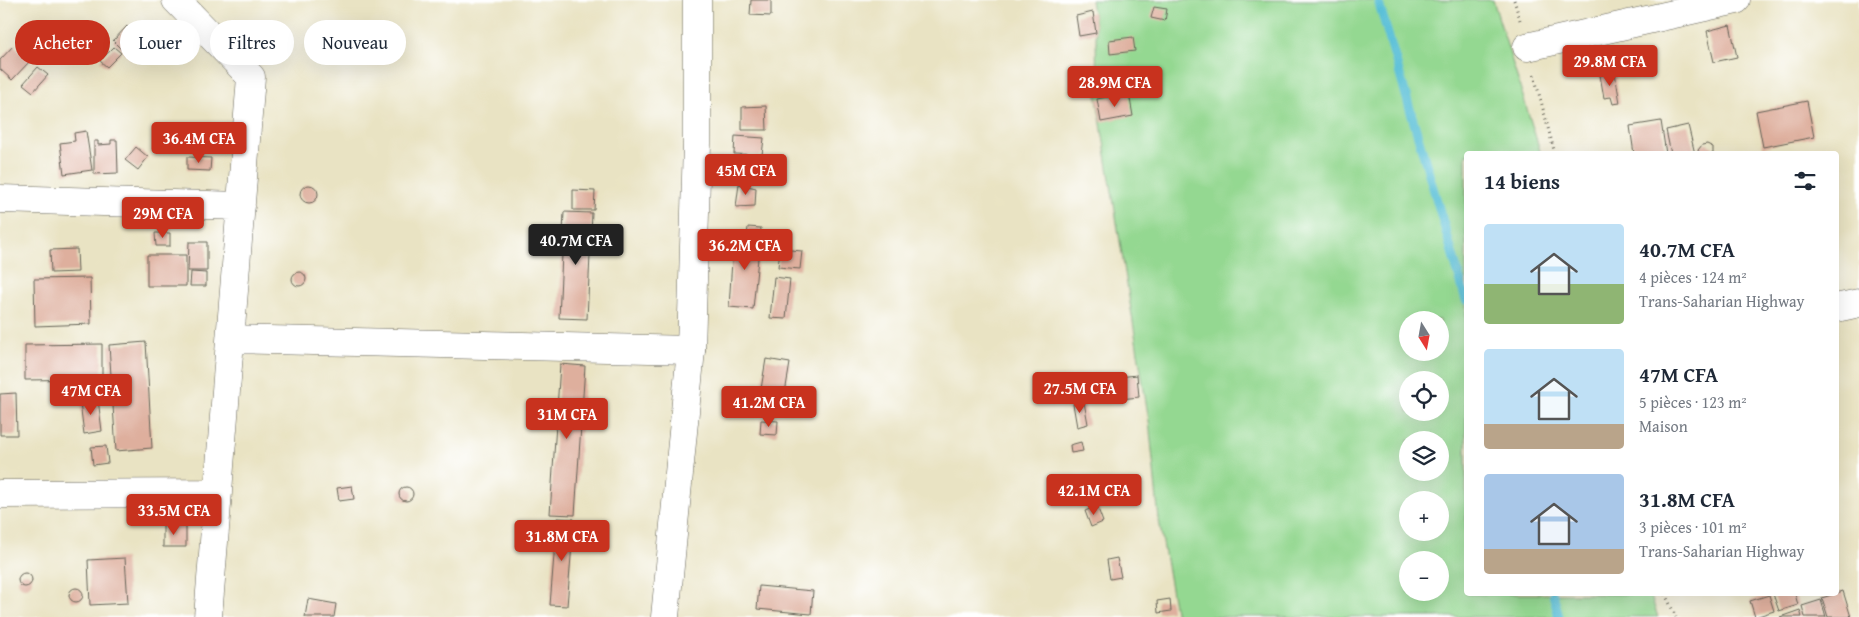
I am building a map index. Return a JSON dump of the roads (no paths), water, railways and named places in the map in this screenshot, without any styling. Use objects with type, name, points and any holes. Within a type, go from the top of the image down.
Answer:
[{"type":"main road","points":[[176,0],[251,77],[208,617]]},
{"type":"main road","points":[[665,617],[691,350],[697,143],[697,0]]},
{"type":"main road","points":[[1527,47],[1736,0]]},
{"type":"main road","points":[[0,199],[241,206]]},
{"type":"main road","points":[[1839,307],[1859,303]]},
{"type":"main road","points":[[231,339],[691,350]]},
{"type":"main road","points":[[0,494],[218,493]]},
{"type":"waterway","points":[[1378,0],[1464,293]]},
{"type":"waterway","points":[[1554,596],[1559,617]]}]
